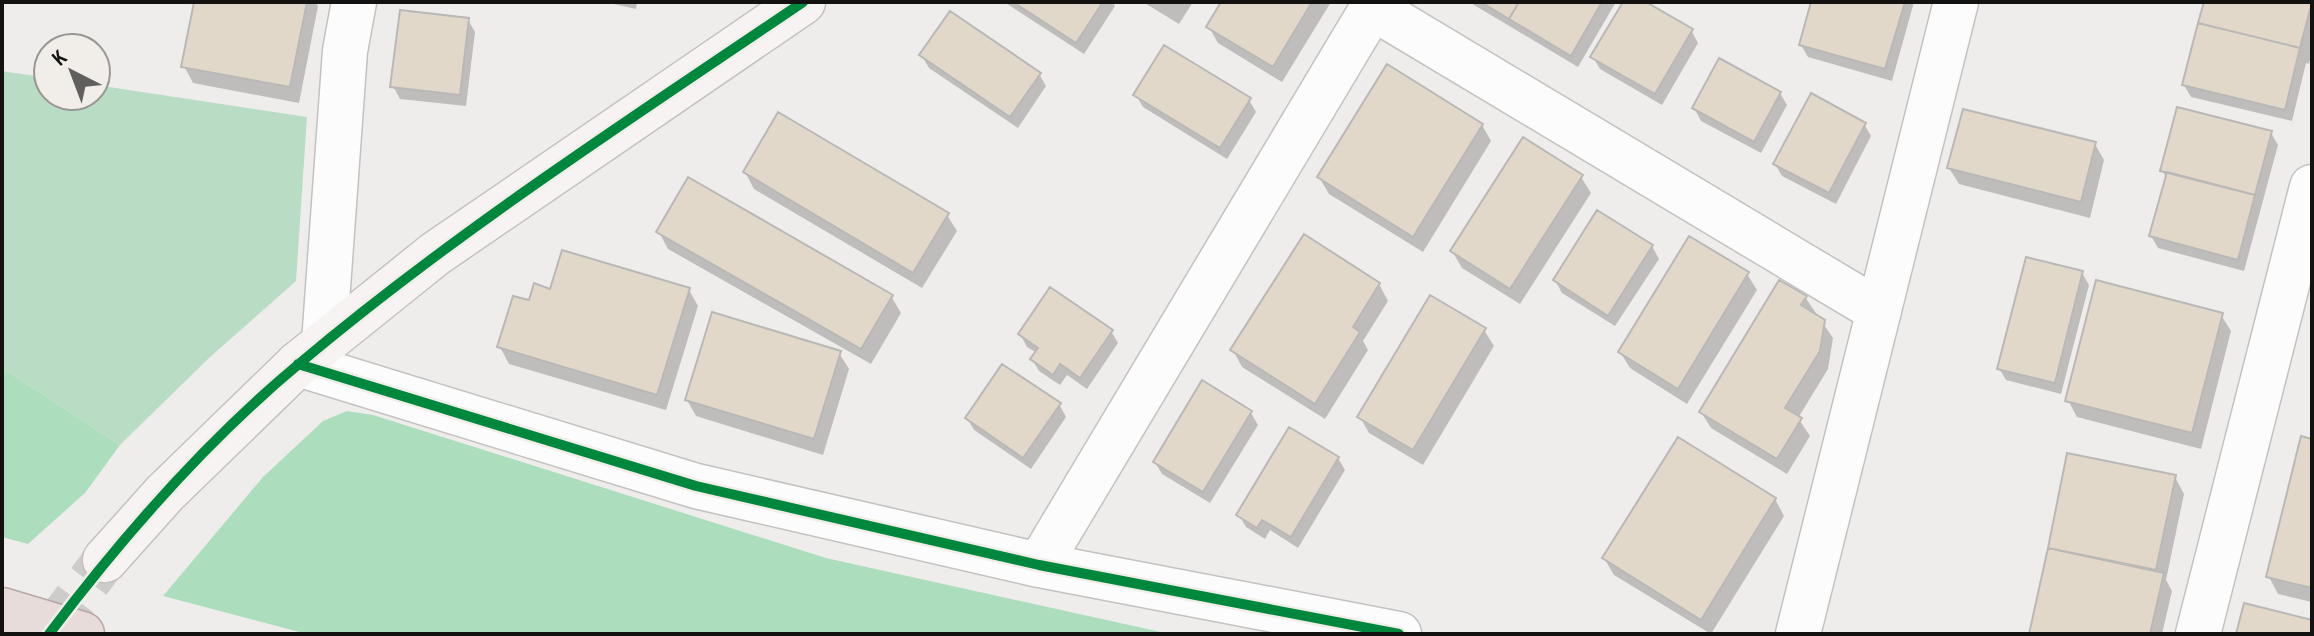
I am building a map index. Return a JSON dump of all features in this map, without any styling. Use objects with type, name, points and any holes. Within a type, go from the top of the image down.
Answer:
[{"type":"highway","points":[[2,610],[82,634]]},
{"type":"street","points":[[311,354],[345,51],[354,2]]},
{"type":"street","points":[[105,560],[185,473],[311,354],[435,254],[803,2]]},
{"type":"street","points":[[1798,634],[1956,2]]},
{"type":"street","points":[[1039,565],[1375,5],[1879,311]]},
{"type":"street","points":[[2198,634],[2312,187]]},
{"type":"street","points":[[311,354],[696,486],[1039,565],[1399,634]]},
{"type":"green space","points":[[2,71],[32,76],[32,112],[112,112],[112,87],[307,117],[296,281],[209,358],[120,445],[2,368]]},
{"type":"green space","points":[[2,368],[120,445],[85,493],[28,544],[2,537]]},
{"type":"green space","points":[[347,411],[373,415],[826,558],[1170,634],[307,634],[163,596],[263,477],[323,421]]},
{"type":"building","points":[[194,2],[307,2],[290,87],[181,67]]},
{"type":"building","points":[[1013,2],[1103,2],[1076,43]]},
{"type":"building","points":[[1221,2],[1312,2],[1273,67],[1206,27]]},
{"type":"building","points":[[1481,2],[1519,2],[1509,19]]},
{"type":"building","points":[[1519,2],[1602,2],[1571,56],[1509,19]]},
{"type":"building","points":[[1623,2],[1646,2],[1693,29],[1655,94],[1590,57]]},
{"type":"building","points":[[1811,2],[1905,2],[1885,69],[1799,45]]},
{"type":"building","points":[[2204,2],[2312,2],[2300,48],[2198,23]]},
{"type":"building","points":[[400,10],[469,18],[460,95],[390,87]]},
{"type":"building","points":[[950,11],[1041,73],[1010,117],[919,55]]},
{"type":"building","points":[[2198,23],[2300,48],[2285,110],[2182,85]]},
{"type":"building","points":[[1164,45],[1251,98],[1220,148],[1133,95]]},
{"type":"building","points":[[1719,58],[1781,92],[1754,142],[1692,108]]},
{"type":"building","points":[[1387,64],[1483,124],[1413,237],[1317,177]]},
{"type":"building","points":[[1811,93],[1866,123],[1829,193],[1773,164]]},
{"type":"building","points":[[2177,107],[2272,131],[2255,195],[2160,171]]},
{"type":"building","points":[[1963,109],[2096,142],[2081,202],[1947,168]]},
{"type":"building","points":[[778,112],[949,213],[913,273],[743,172]]},
{"type":"building","points":[[1523,137],[1583,175],[1510,289],[1450,251]]},
{"type":"building","points":[[2167,172],[2255,195],[2238,260],[2149,236]]},
{"type":"building","points":[[688,177],[893,295],[861,349],[656,232]]},
{"type":"building","points":[[1597,210],[1653,245],[1608,316],[1553,280]]},
{"type":"building","points":[[1304,234],[1380,283],[1353,327],[1360,332],[1315,404],[1230,350]]},
{"type":"building","points":[[1689,236],[1749,272],[1678,389],[1618,352]]},
{"type":"building","points":[[562,250],[690,288],[657,395],[497,347],[513,296],[529,300],[534,283],[550,289]]},
{"type":"building","points":[[2026,257],[2083,271],[2055,383],[1997,369]]},
{"type":"building","points":[[1779,280],[1807,296],[1801,305],[1825,320],[1820,351],[1785,408],[1802,418],[1777,459],[1699,412]]},
{"type":"building","points":[[2096,280],[2223,313],[2192,433],[2065,401]]},
{"type":"building","points":[[1050,287],[1113,330],[1080,378],[1060,364],[1053,375],[1030,359],[1038,348],[1018,334]]},
{"type":"building","points":[[1430,295],[1486,328],[1413,450],[1357,417]]},
{"type":"building","points":[[712,312],[841,351],[814,439],[685,400]]},
{"type":"building","points":[[1002,364],[1061,403],[1023,458],[965,418]]},
{"type":"building","points":[[1202,380],[1252,411],[1203,492],[1153,462]]},
{"type":"building","points":[[1289,427],[1339,457],[1291,537],[1262,520],[1257,528],[1236,515]]},
{"type":"building","points":[[2301,436],[2312,439],[2312,588],[2266,577]]},
{"type":"building","points":[[1678,437],[1776,498],[1701,620],[1602,558]]},
{"type":"building","points":[[2067,453],[2176,475],[2156,570],[2048,548]]},
{"type":"building","points":[[2048,548],[2164,573],[2150,634],[2029,634]]},
{"type":"building","points":[[2244,603],[2312,620],[2312,634],[2236,634]]},
{"type":"tunnel","points":[[49,634],[105,560]]},
{"type":"cycle path","points":[[49,634],[106,561],[167,491],[231,425],[300,363],[483,221],[803,2]]},
{"type":"cycle path","points":[[298,364],[696,486],[1039,565],[1399,634]]}]
